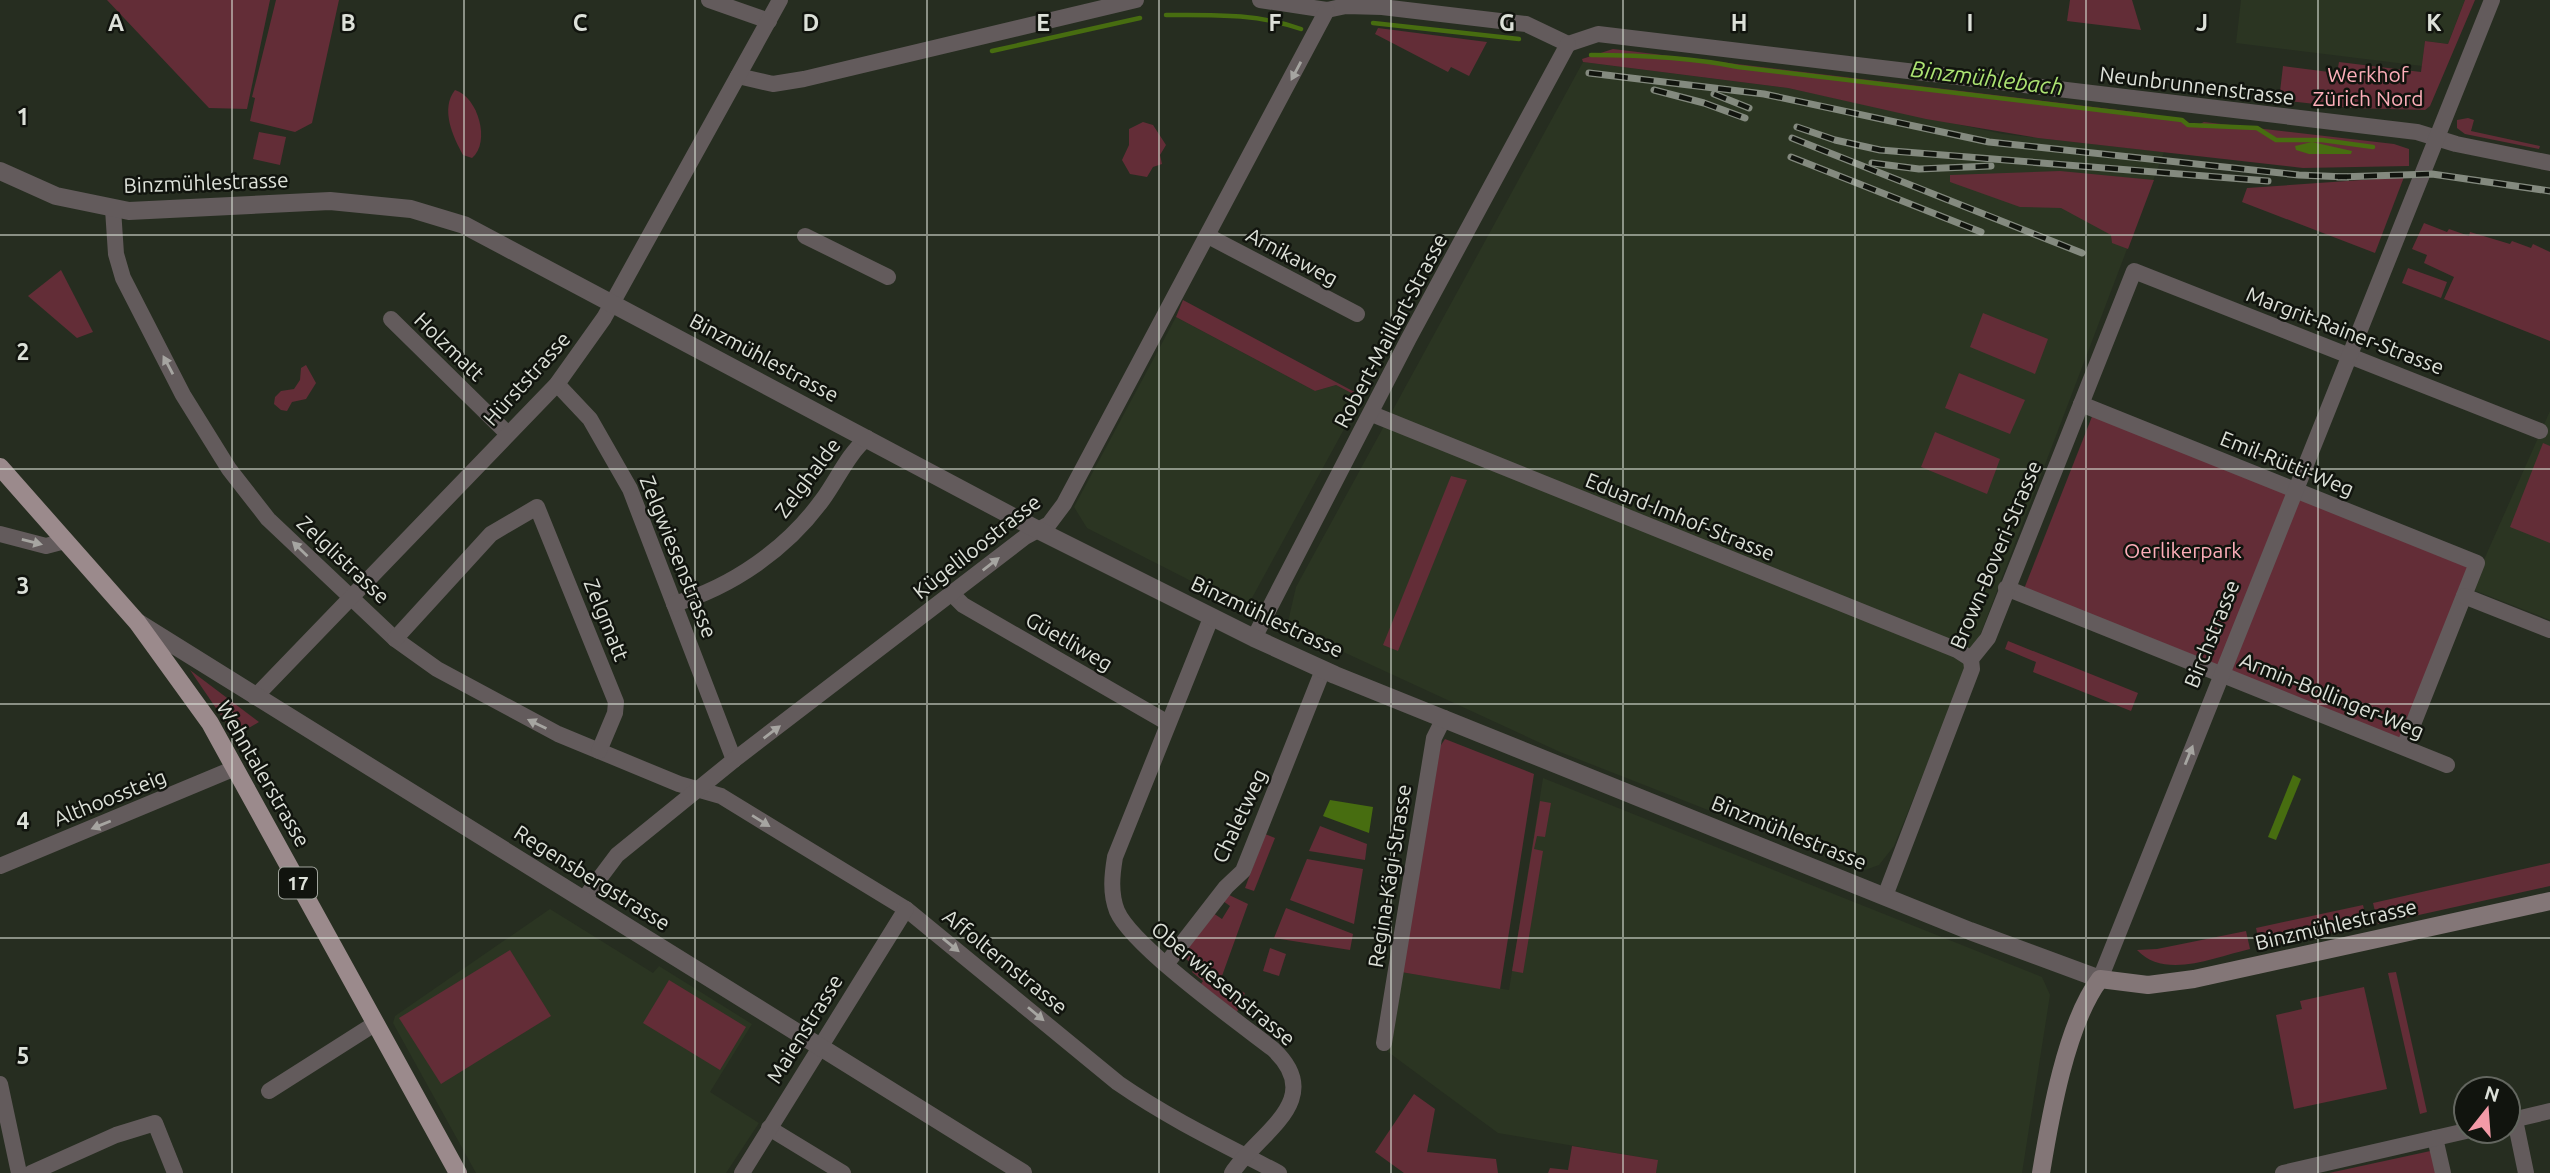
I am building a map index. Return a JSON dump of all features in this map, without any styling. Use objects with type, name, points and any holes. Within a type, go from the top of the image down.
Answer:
[{"type":"main road","name":"Wehntalerstrasse","points":[[0,467],[137,622],[211,723],[458,1173]]},
{"type":"main road","name":"Binzmühlestrasse","points":[[2100,979],[2148,985],[2194,979],[2550,901]]},
{"type":"main road","name":"Birchstrasse","points":[[2040,1173],[2050,1117],[2065,1063],[2089,993],[2100,979]]},
{"type":"street","points":[[709,0],[769,22]]},
{"type":"street","name":"Hürststrasse","points":[[255,697],[349,596],[557,384],[597,330],[780,0]]},
{"type":"street","points":[[738,76],[773,84],[804,79],[1136,0]]},
{"type":"street","points":[[1260,0],[1327,10],[1346,6],[1382,7],[1526,24],[1569,44]]},
{"type":"street","name":"Birchstrasse","points":[[2100,979],[2492,0]]},
{"type":"street","name":"Kügeliloostrasse","points":[[584,899],[617,855],[700,791],[734,760],[952,594],[1049,524],[1064,504],[1327,10]]},
{"type":"street","name":"Neunbrunnenstrasse","points":[[1569,44],[1598,34],[2417,132],[2550,163]]},
{"type":"street","name":"Robert-Maillart-Strasse","points":[[1254,638],[1288,567],[1372,414],[1409,338],[1569,44]]},
{"type":"street","name":"Binzmühlestrasse","points":[[0,171],[56,196],[113,209],[156,212],[330,201],[411,209],[464,225],[1038,530],[1212,618],[1323,670],[1885,896],[2100,979]]},
{"type":"street","name":"Zelglistrasse","points":[[113,209],[116,254],[123,278],[204,432],[268,519],[395,639],[437,669],[517,714],[700,791]]},
{"type":"street","points":[[805,236],[888,277]]},
{"type":"street","name":"Arnikaweg","points":[[1208,236],[1357,314]]},
{"type":"street","name":"Margrit-Rainer-Strasse","points":[[2134,271],[2540,431]]},
{"type":"street","name":"Brown-Boveri-Strasse","points":[[1885,896],[1972,669],[1971,659],[1988,638],[2134,271]]},
{"type":"street","name":"Holzmatt","points":[[391,320],[508,434]]},
{"type":"street","name":"Zelgwiesenstrasse","points":[[557,384],[590,419],[608,446],[630,489],[734,760]]},
{"type":"street","name":"Emil-Rütti-Weg","points":[[2081,404],[2477,563],[2464,596]]},
{"type":"street","name":"Eduard-Imhof-Strasse","points":[[1372,414],[1957,650],[1971,659]]},
{"type":"street","name":"Zelghalde","points":[[674,604],[718,588],[784,542],[819,504],[857,446],[867,438]]},
{"type":"street","name":"Zelgmatt","points":[[395,639],[491,534],[537,507],[616,702],[615,713],[600,751]]},
{"type":"street","points":[[0,534],[46,546],[65,541]]},
{"type":"street","name":"Armin-Bollinger-Weg","points":[[2007,587],[2447,765]]},
{"type":"street","name":"Güetliweg","points":[[952,594],[962,605],[1168,723]]},
{"type":"street","points":[[2404,747],[2464,596],[2550,630]]},
{"type":"street","name":"Oberwiesenstrasse","points":[[1212,618],[1115,858],[1112,877],[1115,904],[1123,922],[1137,940],[1273,1049],[1283,1059],[1291,1076],[1292,1098],[1288,1111],[1244,1155],[1232,1173]]},
{"type":"street","name":"Regensbergstrasse","points":[[137,622],[1023,1173]]},
{"type":"street","name":"Chaletweg","points":[[1167,963],[1226,887],[1242,871],[1323,670]]},
{"type":"street","name":"Regina-Kägi-Strasse","points":[[1384,1043],[1434,738],[1444,718]]},
{"type":"street","name":"Althoossteig","points":[[0,866],[235,768]]},
{"type":"street","name":"Affolternstrasse","points":[[700,791],[721,796],[906,909],[1118,1083],[1178,1122],[1279,1173]]},
{"type":"street","name":"Maienstrasse","points":[[742,1173],[906,909]]},
{"type":"street","points":[[269,1091],[376,1023]]},
{"type":"street","points":[[0,1084],[19,1173]]},
{"type":"street","points":[[2522,1117],[2550,1111]]},
{"type":"street","points":[[31,1173],[116,1135],[155,1123],[175,1173]]},
{"type":"street","points":[[769,1128],[843,1173]]},
{"type":"street","points":[[2283,1173],[2321,1169],[2452,1134]]},
{"type":"street","points":[[2435,1138],[2443,1173]]},
{"type":"street","points":[[2518,1145],[2526,1173]]},
{"type":"shaded area","points":[[2241,0],[2465,0],[2448,44],[2425,41],[2422,66],[2236,43]]},
{"type":"shaded area","points":[[1583,62],[1788,88],[2003,134],[2164,152],[1982,630],[1894,846],[1879,865],[1865,870],[1851,866],[1560,752],[1287,626],[1296,587]]},
{"type":"shaded area","points":[[2312,142],[2352,151],[2351,154],[2309,154],[2296,150],[2295,146]]},
{"type":"shaded area","points":[[1176,317],[1315,391],[1336,385],[1361,398],[1246,609],[1087,528],[1074,507]]},
{"type":"shaded area","points":[[2550,411],[2550,620],[2471,589]]},
{"type":"shaded area","points":[[2293,775],[2301,779],[2276,840],[2268,837]]},
{"type":"shaded area","points":[[1543,778],[2042,977],[2050,995],[2022,1173],[1656,1173],[1657,1160],[1498,1133],[1388,1052],[1401,972],[1509,990]]},
{"type":"shaded area","points":[[1330,800],[1373,807],[1369,833],[1323,816]]},
{"type":"shaded area","points":[[550,909],[653,973],[659,966],[752,1024],[710,1092],[759,1123],[726,1173],[476,1173],[393,1023],[395,1016]]},
{"type":"green space","points":[[107,0],[270,0],[247,109],[209,108]]},
{"type":"green space","points":[[276,0],[339,0],[312,123],[295,132],[250,121],[255,98],[252,97]]},
{"type":"green space","points":[[2070,0],[2132,0],[2141,30],[2067,21]]},
{"type":"green space","name":"Werkhof Zürich Nord","points":[[2465,0],[2475,0],[2430,106],[2425,110],[2351,108],[2279,100],[2283,66],[2337,73],[2339,62],[2421,72],[2425,41],[2448,44]]},
{"type":"green space","points":[[1378,28],[1487,42],[1469,76],[1451,67],[1448,72],[1375,34]]},
{"type":"green space","points":[[1613,49],[2143,113],[2198,125],[2204,122],[2394,144],[2409,149],[2409,166],[2303,168],[2038,138],[1926,119],[1788,88],[1583,62],[1582,59]]},
{"type":"green space","points":[[455,90],[470,101],[479,121],[481,142],[472,158],[463,155],[450,123],[449,106]]},
{"type":"green space","points":[[2457,120],[2474,120],[2471,131],[2540,146],[2539,149],[2465,134],[2457,128]]},
{"type":"green space","points":[[1143,122],[1153,125],[1166,145],[1160,155],[1162,164],[1153,167],[1147,177],[1130,174],[1122,160],[1129,145],[1129,129]]},
{"type":"green space","points":[[259,132],[286,137],[280,165],[253,159]]},
{"type":"green space","points":[[2060,171],[2154,180],[2128,249],[2112,243],[2111,235],[2061,208],[2020,207],[1950,182],[1950,175]]},
{"type":"green space","points":[[2404,177],[2375,253],[2242,202],[2247,188]]},
{"type":"green space","points":[[2424,223],[2447,232],[2449,229],[2469,236],[2470,232],[2531,248],[2533,244],[2550,252],[2550,341],[2444,299],[2454,277],[2424,263],[2427,255],[2412,249]]},
{"type":"green space","points":[[2408,268],[2447,282],[2441,298],[2402,283]]},
{"type":"green space","points":[[61,270],[93,332],[77,338],[28,296]]},
{"type":"green space","points":[[1183,300],[1362,396],[1361,398],[1336,385],[1315,391],[1176,317]]},
{"type":"green space","points":[[1983,313],[2048,339],[2035,374],[1970,347]]},
{"type":"green space","points":[[306,365],[316,383],[306,399],[292,402],[287,411],[281,410],[274,404],[275,397],[281,391],[294,389],[300,380],[301,368]]},
{"type":"green space","points":[[1959,373],[2025,400],[2010,434],[1945,408]]},
{"type":"green space","name":"Oerlikerpark","points":[[2093,414],[2470,565],[2401,739],[2024,589]]},
{"type":"green space","points":[[1935,432],[2000,459],[1987,494],[1921,467]]},
{"type":"green space","points":[[2543,443],[2550,446],[2550,543],[2510,527]]},
{"type":"green space","points":[[1451,476],[1467,480],[1398,651],[1383,645]]},
{"type":"green space","points":[[2008,641],[2138,693],[2131,711],[2033,672],[2036,662],[2005,649]]},
{"type":"green space","points":[[190,670],[259,722],[235,736]]},
{"type":"green space","points":[[1445,739],[1534,774],[1500,989],[1401,972],[1439,748]]},
{"type":"green space","points":[[1540,801],[1551,803],[1545,837],[1537,836],[1534,849],[1543,851],[1523,973],[1512,971]]},
{"type":"green space","points":[[1320,826],[1367,844],[1365,860],[1309,851]]},
{"type":"green space","points":[[1265,834],[1275,838],[1254,891],[1245,888]]},
{"type":"green space","points":[[1307,859],[1363,869],[1354,924],[1290,900]]},
{"type":"green space","points":[[2550,863],[2550,886],[2378,924],[2373,903]]},
{"type":"green space","points":[[1227,894],[1248,904],[1218,987],[1238,995],[1240,991],[1245,993],[1237,1012],[1201,984],[1203,981],[1192,972],[1196,967],[1181,955],[1213,913],[1222,919],[1230,906],[1223,901]]},
{"type":"green space","points":[[2363,905],[2368,926],[2260,947],[2256,928]]},
{"type":"green space","points":[[1286,908],[1353,934],[1350,950],[1274,938]]},
{"type":"green space","points":[[2246,931],[2250,949],[2191,964],[2162,964],[2148,959],[2137,950],[2157,949]]},
{"type":"green space","points":[[1270,948],[1286,954],[1279,976],[1263,971]]},
{"type":"green space","points":[[510,950],[551,1016],[441,1084],[399,1018]]},
{"type":"green space","points":[[2396,972],[2427,1112],[2420,1114],[2388,973]]},
{"type":"green space","points":[[669,980],[746,1027],[720,1070],[643,1023]]},
{"type":"green space","points":[[2364,987],[2387,1089],[2294,1109],[2276,1015],[2302,1009],[2300,1001]]},
{"type":"green space","points":[[1414,1094],[1435,1109],[1427,1152],[1496,1159],[1498,1173],[1404,1173],[1375,1152]]},
{"type":"green space","points":[[1572,1146],[1658,1160],[1656,1173],[1548,1173],[1550,1168],[1568,1170]]},
{"type":"green space","points":[[2435,1150],[2440,1173],[2329,1173]]},
{"type":"waterway","name":"Binzmühlebach","points":[[1166,15],[1251,18],[1301,29]]},
{"type":"waterway","name":"Binzmühlebach","points":[[992,51],[1140,18]]},
{"type":"waterway","name":"Binzmühlebach","points":[[1373,23],[1519,39]]},
{"type":"waterway","name":"Binzmühlebach","points":[[1591,55],[1701,61],[2182,120],[2188,125],[2257,128],[2276,140],[2322,140],[2373,147]]},
{"type":"railway","points":[[1589,73],[1764,94],[1989,142],[2299,175],[2347,177]]},
{"type":"railway","points":[[1654,90],[1704,103],[1745,118]]},
{"type":"railway","points":[[1714,94],[1749,108]]},
{"type":"railway","points":[[1797,127],[1835,140],[1880,150],[2268,181]]},
{"type":"railway","points":[[1792,138],[2082,253]]},
{"type":"railway","points":[[1791,157],[1981,232]]},
{"type":"railway","points":[[1872,163],[1919,169],[1991,166]]},
{"type":"railway","points":[[2338,177],[2432,174],[2550,191]]}]
